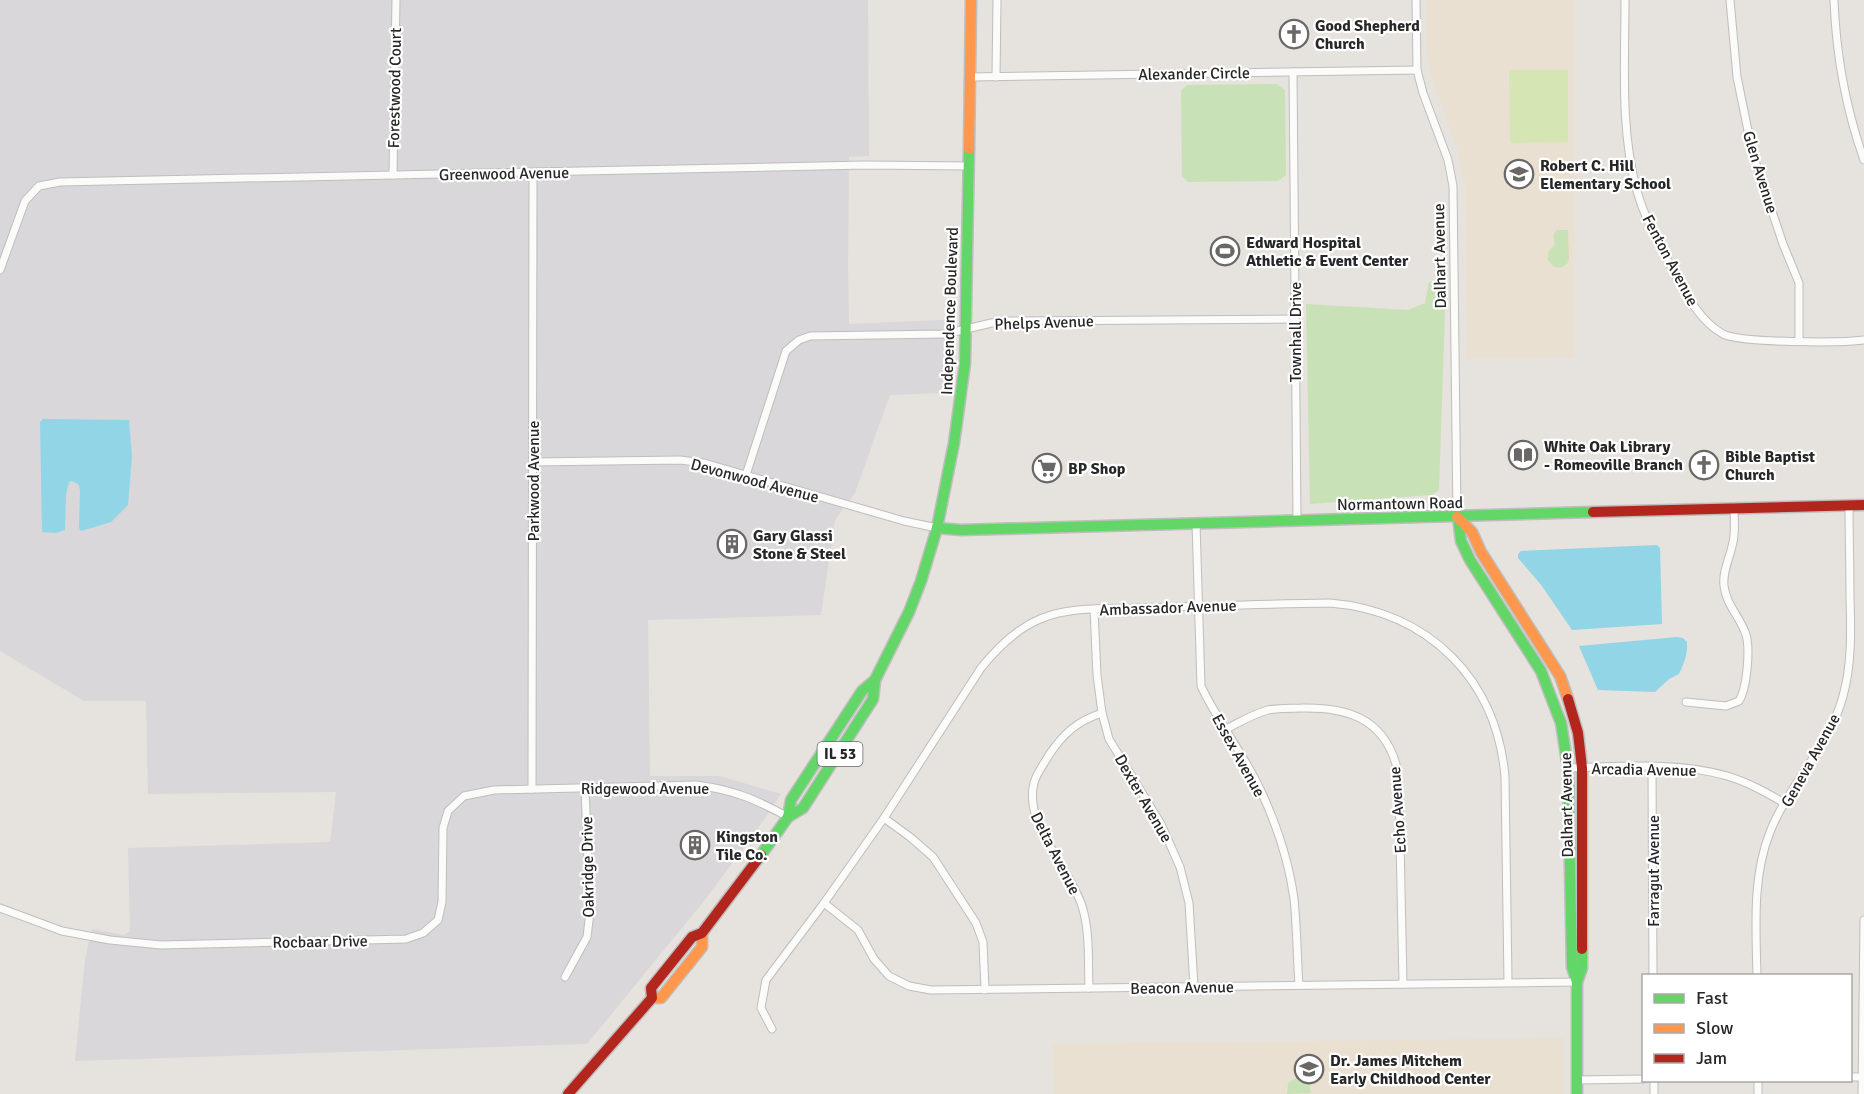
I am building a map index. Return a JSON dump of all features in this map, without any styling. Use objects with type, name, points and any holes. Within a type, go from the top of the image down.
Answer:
[{"type":"main road","name":"Independence Boulevard","points":[[571,1093],[652,998],[651,988],[692,937],[702,933],[788,817],[791,800],[862,691],[875,680],[909,612],[924,572],[937,528],[960,403],[966,328],[971,0]]},
{"type":"main road","name":"Normantown Road","points":[[937,528],[961,530],[1864,505]]},
{"type":"main road","name":"Dalhart Avenue","points":[[1457,517],[1461,541],[1470,560],[1541,671],[1554,699],[1561,723],[1568,768],[1572,967],[1577,982],[1577,1094]]},
{"type":"main road","name":"Dalhart Avenue","points":[[1457,517],[1472,532],[1481,552],[1560,676],[1578,733],[1582,768],[1582,968],[1577,982]]},
{"type":"street","name":"Forestwood Court","points":[[393,176],[396,0]]},
{"type":"street","points":[[996,77],[997,0]]},
{"type":"street","name":"Dalhart Avenue","points":[[1416,0],[1417,70],[1423,93],[1448,160],[1453,186],[1457,517]]},
{"type":"street","name":"Fenton Avenue","points":[[1624,0],[1629,147],[1637,192],[1653,232],[1693,303],[1705,320],[1724,335],[1744,339],[1799,341],[1864,340]]},
{"type":"street","name":"Glen Avenue","points":[[1730,0],[1737,77],[1753,154],[1783,244],[1799,283],[1799,341]]},
{"type":"street","points":[[1834,0],[1840,59],[1848,104],[1864,160]]},
{"type":"street","name":"Alexander Circle","points":[[971,77],[1417,70]]},
{"type":"street","name":"Townhall Drive","points":[[1293,72],[1297,520]]},
{"type":"street","name":"Greenwood Avenue","points":[[0,270],[25,201],[39,186],[60,182],[865,165],[969,166]]},
{"type":"street","name":"Parkwood Avenue","points":[[532,789],[533,173]]},
{"type":"street","name":"Phelps Avenue","points":[[746,475],[786,351],[791,344],[810,336],[945,334],[1000,321],[1295,319]]},
{"type":"street","name":"Devonwood Avenue","points":[[533,462],[680,460],[704,463],[893,518],[937,528]]},
{"type":"street","name":"Geneva Avenue","points":[[1757,974],[1756,895],[1770,831],[1833,726],[1850,664],[1849,506]]},
{"type":"street","points":[[1686,702],[1726,706],[1739,701],[1743,691],[1747,640],[1725,596],[1724,584],[1724,574],[1734,537],[1734,507]]},
{"type":"street","name":"Essex Avenue","points":[[1196,523],[1201,686],[1260,789],[1285,857],[1294,898],[1299,986]]},
{"type":"street","name":"Ambassador Avenue","points":[[772,1029],[761,1008],[766,980],[884,818],[994,651],[1017,632],[1041,618],[1072,611],[1330,603],[1379,612],[1411,625],[1439,645],[1463,669],[1489,710],[1499,739],[1504,766],[1508,982]]},
{"type":"street","name":"Dexter Avenue","points":[[1094,610],[1097,675],[1102,713],[1109,739],[1161,824],[1179,867],[1189,903],[1194,987]]},
{"type":"street","name":"Echo Avenue","points":[[1226,729],[1254,715],[1271,710],[1331,708],[1360,718],[1371,725],[1387,743],[1396,765],[1399,792],[1403,984]]},
{"type":"street","name":"Delta Avenue","points":[[1089,988],[1087,937],[1083,908],[1074,885],[1034,812],[1032,792],[1034,781],[1063,735],[1078,723],[1102,713]]},
{"type":"street","name":"Arcadia Avenue","points":[[1568,768],[1652,767],[1703,770],[1728,776],[1786,804]]},
{"type":"street","name":"Farragut Avenue","points":[[1652,767],[1653,974]]},
{"type":"street","name":"Ridgewood Avenue","points":[[532,789],[696,785],[722,789],[752,798],[788,817]]},
{"type":"street","name":"Oakridge Drive","points":[[565,977],[587,937],[589,920],[585,788]]},
{"type":"street","name":"Rocbaar Drive","points":[[0,908],[62,931],[110,940],[160,945],[406,939],[423,933],[438,920],[442,902],[443,828],[448,811],[464,796],[473,793],[532,789]]},
{"type":"street","points":[[884,818],[933,857],[976,923],[983,942],[985,990]]},
{"type":"street","name":"Beacon Avenue","points":[[824,903],[858,930],[874,959],[889,976],[909,986],[931,990],[1577,982]]},
{"type":"street","points":[[1862,1094],[1864,920]]},
{"type":"street","points":[[1852,1077],[1862,1077]]},
{"type":"street","points":[[1577,1080],[1642,1078]]},
{"type":"shaded area","points":[[0,0],[868,0],[869,156],[849,157],[849,324],[943,320],[954,312],[943,393],[890,395],[855,493],[835,520],[821,615],[648,620],[650,776],[719,776],[781,794],[704,901],[587,1044],[75,1061],[85,959],[92,929],[124,935],[130,931],[128,848],[330,842],[336,792],[148,794],[146,701],[84,701],[0,651]]},
{"type":"shaded area","name":"Robert C. Hill Elementary School","points":[[1426,0],[1574,0],[1575,357],[1467,359],[1465,183],[1456,146],[1431,75],[1427,55]]},
{"type":"shaded area","name":"Dr. James Mitchem Early Childhood Center","points":[[1563,1038],[1564,1094],[1054,1094],[1053,1044]]},
{"type":"green space","points":[[1509,70],[1568,70],[1568,142],[1510,143]]},
{"type":"green space","points":[[1277,84],[1285,90],[1286,175],[1278,181],[1188,182],[1182,176],[1181,91],[1187,85]]},
{"type":"green space","points":[[1557,230],[1568,230],[1569,260],[1567,264],[1558,268],[1547,259],[1549,251],[1555,244],[1553,235]]},
{"type":"green space","points":[[1429,282],[1446,282],[1439,490],[1432,495],[1310,504],[1306,304],[1408,310],[1425,303]]},
{"type":"green space","points":[[1304,1076],[1308,1079],[1311,1093],[1287,1094],[1288,1083]]},
{"type":"water","points":[[43,419],[129,420],[132,456],[128,505],[111,522],[81,531],[79,528],[79,485],[72,481],[69,482],[66,494],[65,530],[56,533],[42,532],[40,422]]},
{"type":"water","points":[[1657,545],[1660,548],[1662,624],[1572,630],[1542,586],[1518,558],[1521,551]]},
{"type":"water","points":[[1677,637],[1687,642],[1686,654],[1679,674],[1669,679],[1655,692],[1598,690],[1579,646]]},
{"type":"traffic: fast","points":[[788,817],[803,808],[873,699],[875,680],[909,612],[937,528],[954,443],[965,363],[969,149]]},
{"type":"traffic: fast","points":[[937,528],[961,530],[1593,512]]},
{"type":"traffic: fast","points":[[1458,517],[1461,541],[1470,560],[1541,671],[1561,723],[1568,768],[1572,967],[1577,982]]},
{"type":"traffic: fast","points":[[761,855],[788,817],[791,800],[862,691],[875,680]]},
{"type":"traffic: fast","points":[[1577,1094],[1577,982],[1582,968],[1582,949]]},
{"type":"traffic: slow","points":[[969,149],[971,0]]},
{"type":"traffic: slow","points":[[1457,517],[1472,532],[1481,552],[1560,676],[1568,699]]},
{"type":"traffic: slow","points":[[652,998],[661,998],[702,947],[702,933]]},
{"type":"traffic: jam","points":[[1593,512],[1864,505]]},
{"type":"traffic: jam","points":[[1568,699],[1578,733],[1582,768],[1582,949]]},
{"type":"traffic: jam","points":[[568,1094],[652,998],[651,988],[692,937],[702,933],[761,855]]},
{"type":"place","name":"Good Shepherd Church","points":[[1294,34]]},
{"type":"place","name":"Robert C. Hill Elementary School","points":[[1519,174]]},
{"type":"place","name":"Edward Hospital Athletic & Event Center","points":[[1225,251]]},
{"type":"place","name":"White Oak Library - Romeoville Branch","points":[[1523,455]]},
{"type":"place","name":"Bible Baptist Church","points":[[1704,465]]},
{"type":"place","name":"BP Shop","points":[[1047,468]]},
{"type":"place","name":"Gary Glassi Stone & Steel","points":[[732,544]]},
{"type":"place","name":"Kingston Tile Co.","points":[[695,845]]},
{"type":"place","name":"Dr. James Mitchem Early Childhood Center","points":[[1309,1069]]}]
